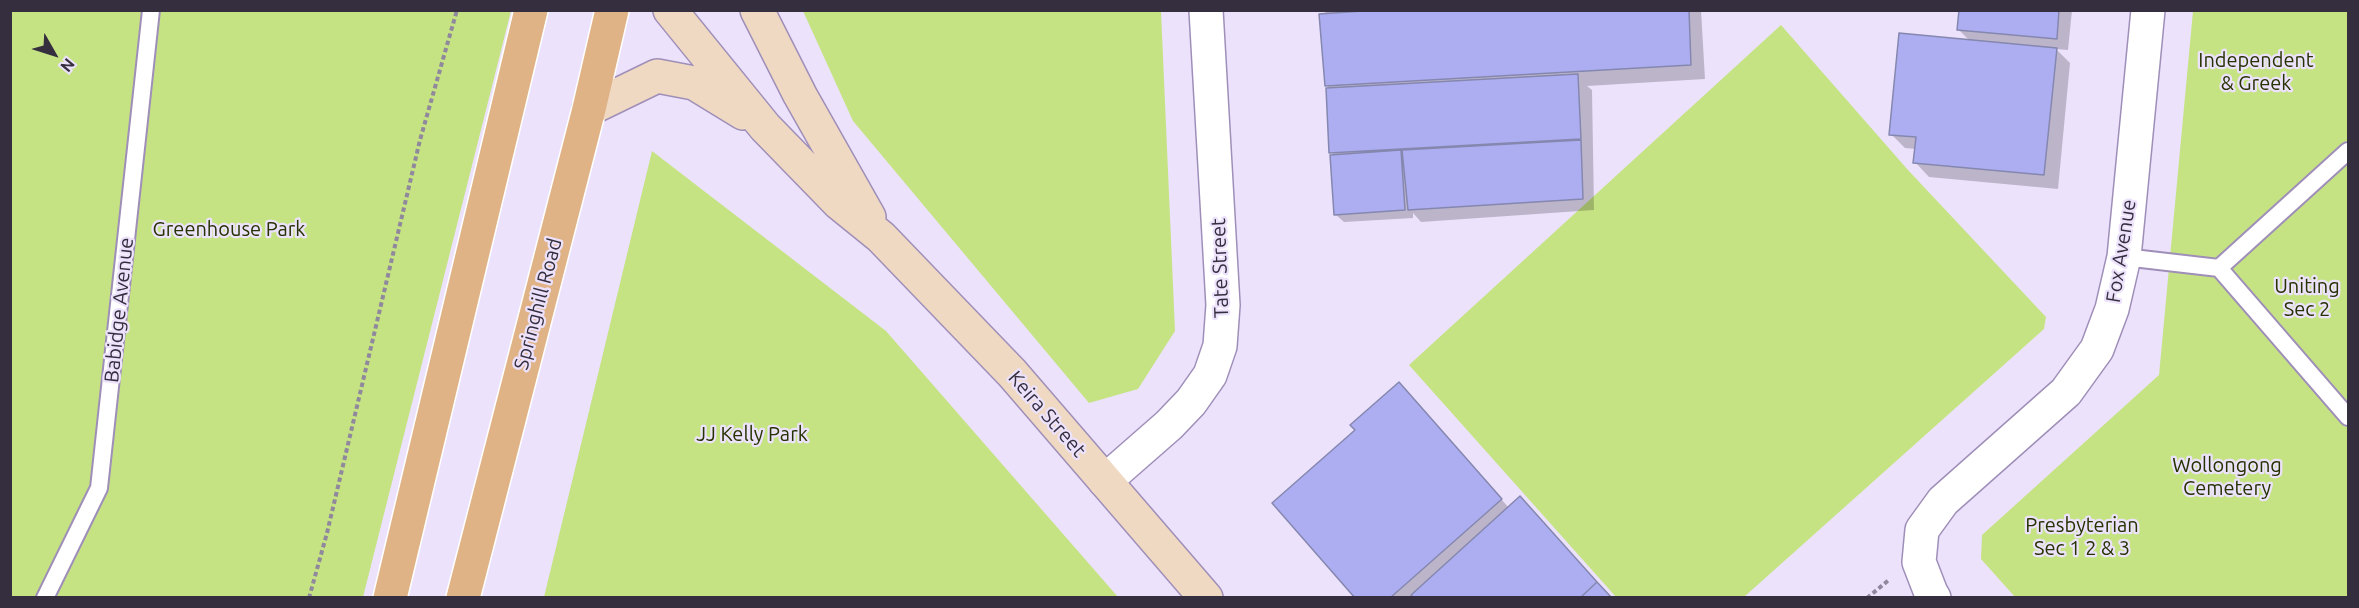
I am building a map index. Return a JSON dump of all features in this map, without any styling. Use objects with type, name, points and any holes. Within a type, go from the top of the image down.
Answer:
[{"type":"main road","points":[[390,597],[531,10]]},
{"type":"main road","name":"Springhill Road","points":[[463,597],[589,109],[612,10]]},
{"type":"main road","name":"Keira Street","points":[[670,10],[765,127],[839,203],[881,237],[1012,374],[1206,597]]},
{"type":"main road","name":"Keira Street","points":[[757,10],[800,95],[881,237]]},
{"type":"main road","name":"Keira Street","points":[[589,109],[657,76],[694,83],[765,127]]},
{"type":"street","name":"Tate Street","points":[[1105,481],[1169,425],[1191,402],[1210,375],[1220,346],[1223,305],[1206,10]]},
{"type":"street","name":"Fox Avenue","points":[[1935,597],[1931,593],[1919,562],[1922,530],[1943,501],[2066,392],[2097,349],[2112,309],[2124,257],[2148,10]]},
{"type":"lane","name":"Babidge Avenue","points":[[45,597],[99,488],[151,10]]},
{"type":"lane","points":[[2219,268],[2349,151]]},
{"type":"lane","points":[[2124,257],[2219,268],[2349,417]]},
{"type":"path","points":[[309,597],[327,533],[420,140],[457,10]]},
{"type":"green space","name":"Greenhouse Park","points":[[10,11],[511,11],[363,597],[11,597]]},
{"type":"green space","points":[[803,11],[1161,11],[1175,331],[1138,389],[1089,403],[853,121]]},
{"type":"green space","name":"Wollongong Cemetery","points":[[2193,11],[2348,11],[2348,597],[2015,597],[1981,559],[1982,535],[2159,375]]},
{"type":"green space","points":[[1781,25],[1908,170],[2046,317],[2044,329],[1744,597],[1616,597],[1409,365]]},
{"type":"green space","name":"JJ Kelly Park","points":[[652,151],[886,331],[1118,597],[544,597]]},
{"type":"building","points":[[1378,10],[1689,10],[1691,65],[1325,86],[1319,14]]},
{"type":"building","points":[[1959,10],[2059,10],[2057,39],[1957,30]]},
{"type":"building","points":[[1899,33],[2057,48],[2044,175],[1913,163],[1916,137],[1889,135]]},
{"type":"building","points":[[1578,74],[1581,139],[1329,153],[1326,88]]},
{"type":"building","points":[[1581,140],[1583,199],[1408,210],[1402,150]]},
{"type":"building","points":[[1401,150],[1405,210],[1334,215],[1330,155]]},
{"type":"building","points":[[1399,382],[1502,499],[1390,598],[1355,598],[1272,503],[1355,430],[1350,425]]},
{"type":"building","points":[[1520,496],[1597,582],[1580,598],[1414,598],[1411,595]]},
{"type":"building","points":[[1597,582],[1612,598],[1580,598]]},
{"type":"park label","name":"Independent & Greek","points":[[2256,72]]},
{"type":"park label","name":"Uniting Sec 2","points":[[2307,298]]},
{"type":"park label","name":"Presbyterian Sec 1 2 & 3","points":[[2082,536]]}]
